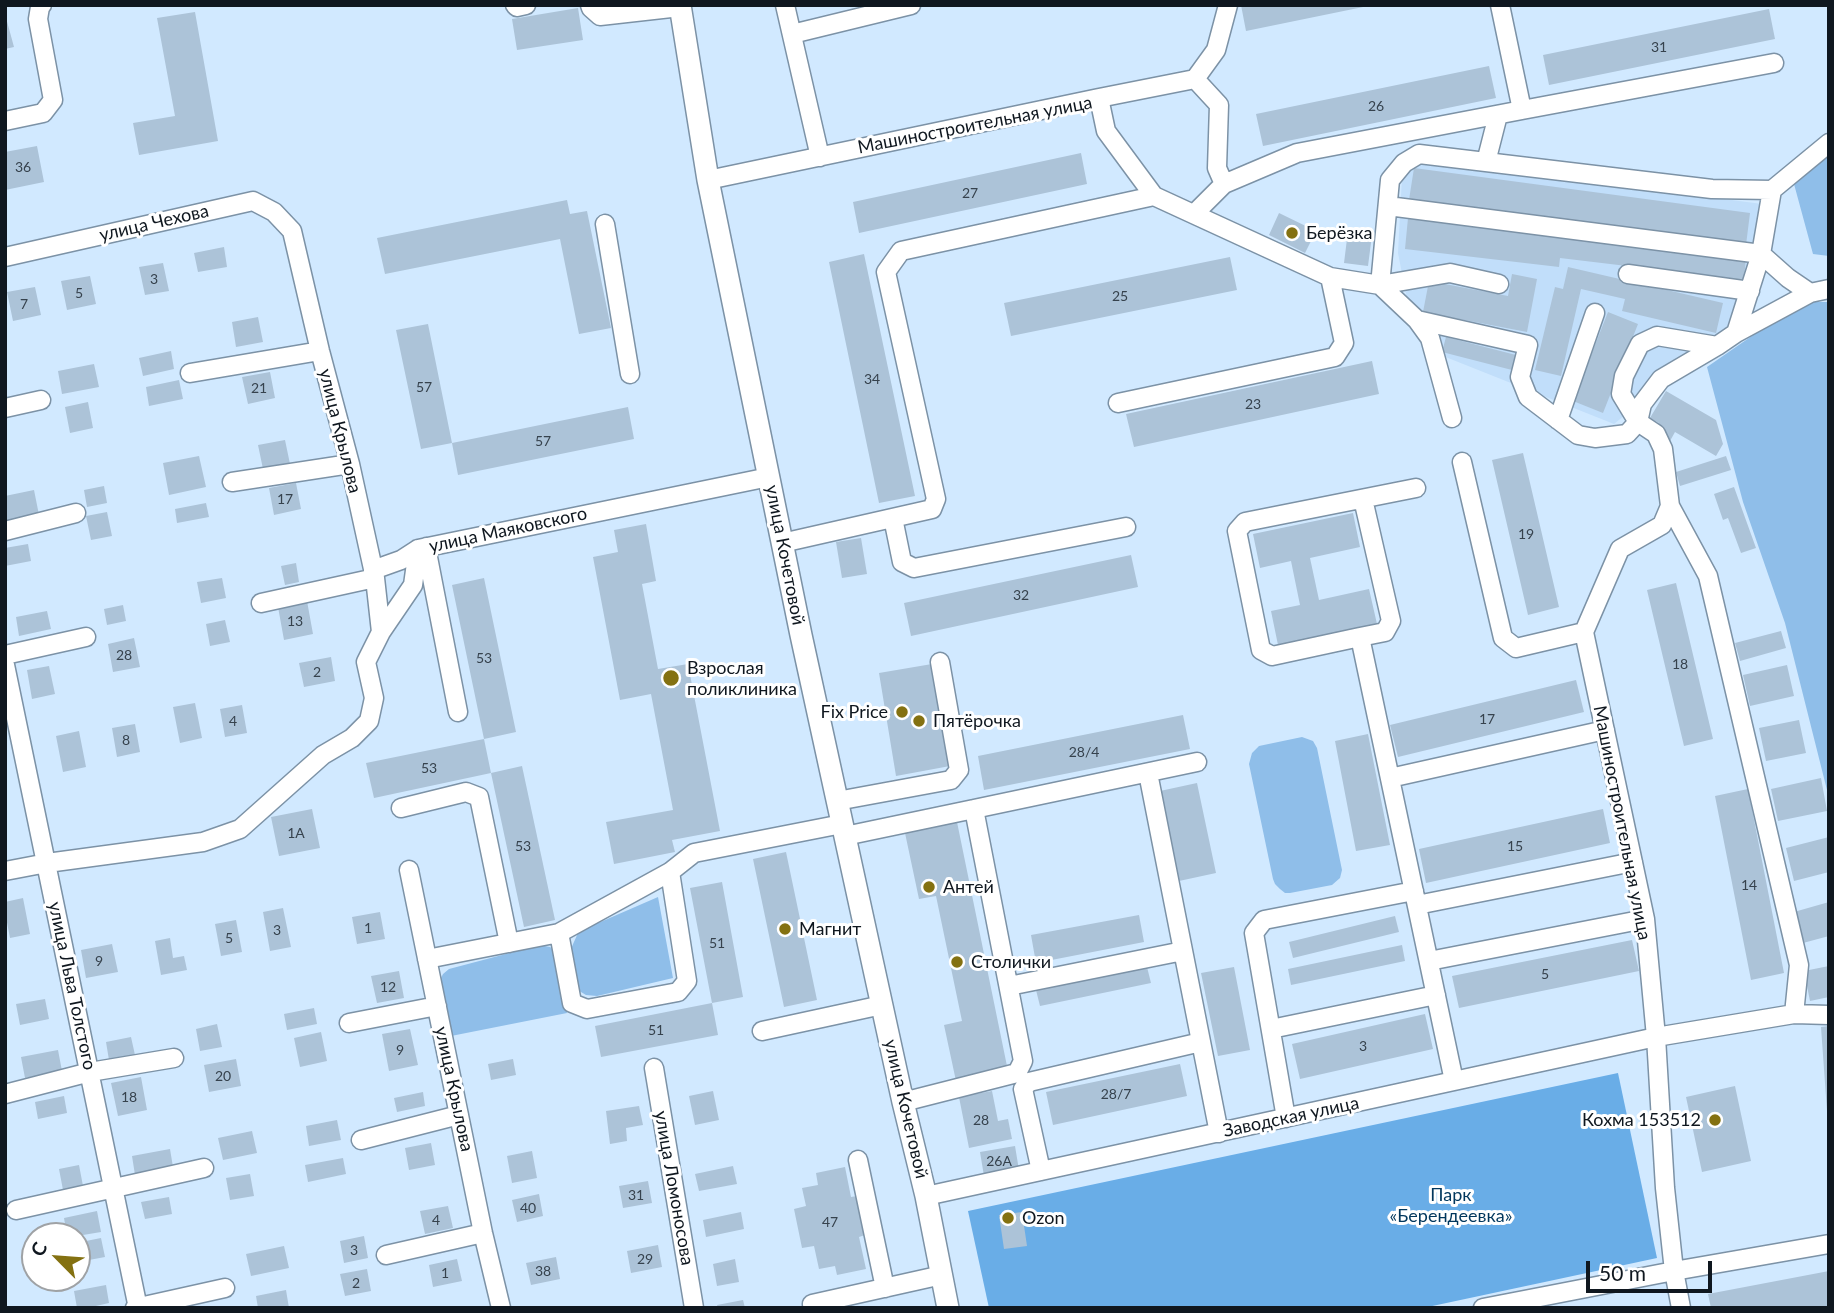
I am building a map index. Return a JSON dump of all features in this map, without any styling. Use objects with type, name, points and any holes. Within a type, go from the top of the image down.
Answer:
[{"type":"main road","name":"улица Кочетовой","points":[[680,6],[708,180],[782,543],[926,1196],[948,1308]]},
{"type":"street","points":[[5,121],[43,114],[53,100],[38,19],[42,5]]},
{"type":"street","points":[[516,5],[526,5]]},
{"type":"street","points":[[590,5],[600,16],[680,6]]},
{"type":"street","points":[[785,5],[820,157]]},
{"type":"street","points":[[792,34],[911,5]]},
{"type":"street","points":[[1099,98],[1195,79],[1216,50],[1228,5]]},
{"type":"street","points":[[1500,5],[1522,110]]},
{"type":"street","points":[[1194,214],[1224,184],[1297,153],[1774,63]]},
{"type":"street","points":[[1195,79],[1219,105],[1217,168],[1224,184]]},
{"type":"street","name":"Машиностроительная улица","points":[[708,180],[1099,98],[1106,131],[1154,196],[1330,277],[1380,285],[1450,273],[1499,284]]},
{"type":"street","points":[[1486,162],[1498,115]]},
{"type":"street","points":[[1452,418],[1430,338],[1417,320],[1380,285],[1390,180],[1404,163],[1419,155],[1712,189],[1772,190],[1829,143]]},
{"type":"street","points":[[1736,333],[1761,254],[1772,190]]},
{"type":"street","points":[[782,543],[932,509],[936,499],[886,272],[901,251],[1154,196]]},
{"type":"street","name":"улица Чехова","points":[[5,257],[253,201],[274,212],[292,231]]},
{"type":"street","points":[[1388,206],[1761,254],[1810,293]]},
{"type":"street","points":[[606,224],[630,374]]},
{"type":"street","name":"улица Крылова","points":[[292,231],[350,464],[374,574],[381,632]]},
{"type":"street","points":[[1628,274],[1749,291]]},
{"type":"street","points":[[1118,402],[1335,357],[1344,343],[1330,277]]},
{"type":"street","points":[[1417,320],[1528,345],[1520,377],[1528,397],[1578,435],[1595,438],[1627,433],[1638,422],[1642,404],[1661,379],[1736,333],[1810,293],[1829,289]]},
{"type":"street","points":[[1558,420],[1595,313]]},
{"type":"street","points":[[1717,346],[1657,336],[1640,344],[1624,376],[1621,394],[1638,422],[1656,433],[1663,449],[1670,506],[1708,576],[1799,965],[1794,1014]]},
{"type":"street","points":[[190,373],[320,351]]},
{"type":"street","points":[[5,408],[41,400]]},
{"type":"street","points":[[1462,462],[1503,638],[1516,648],[1584,632],[1620,549],[1662,524],[1670,506]]},
{"type":"street","points":[[232,482],[350,464]]},
{"type":"street","name":"улица Маяковского","points":[[5,871],[203,842],[240,830],[323,755],[352,738],[369,721],[374,698],[366,662],[381,632],[413,585],[422,548],[769,477]]},
{"type":"street","points":[[1363,499],[1391,621],[1385,632],[1272,656],[1261,650],[1237,531],[1245,522],[1416,488]]},
{"type":"street","points":[[5,531],[76,513]]},
{"type":"street","points":[[893,518],[902,562],[914,568],[1126,527]]},
{"type":"street","points":[[261,603],[374,574],[422,548],[458,712]]},
{"type":"street","name":"Машиностроительная улица","points":[[1584,632],[1645,919],[1656,1038],[1665,1188],[1681,1308]]},
{"type":"street","points":[[5,655],[86,637]]},
{"type":"street","points":[[1360,637],[1454,1081]]},
{"type":"street","points":[[837,801],[951,779],[959,771],[940,662]]},
{"type":"street","name":"улица Льва Толстого","points":[[5,665],[137,1308]]},
{"type":"street","points":[[1390,778],[1605,730]]},
{"type":"street","points":[[427,959],[559,933],[670,872],[694,853],[974,809],[1197,762]]},
{"type":"street","points":[[1148,773],[1219,1133]]},
{"type":"street","points":[[401,808],[466,792],[478,797],[509,943]]},
{"type":"street","points":[[904,1102],[1017,1073],[1023,1061],[974,809]]},
{"type":"street","points":[[1286,1118],[1254,933],[1264,920],[1633,862]]},
{"type":"street","name":"улица Крылова","points":[[409,870],[483,1233],[501,1308]]},
{"type":"street","points":[[559,933],[572,1003],[587,1009],[678,992],[687,981],[670,872]]},
{"type":"street","points":[[1429,961],[1645,919]]},
{"type":"street","points":[[1009,986],[1183,951]]},
{"type":"street","points":[[1271,1029],[1436,995]]},
{"type":"street","points":[[762,1031],[882,1005]]},
{"type":"street","points":[[349,1023],[437,1006]]},
{"type":"street","name":"Заводская улица","points":[[926,1196],[1656,1038],[1794,1014],[1829,1015]]},
{"type":"street","points":[[1041,1171],[1023,1089],[1029,1082],[1201,1042]]},
{"type":"street","points":[[5,1094],[90,1072],[174,1058]]},
{"type":"street","name":"улица Ломоносова","points":[[654,1068],[694,1308]]},
{"type":"street","points":[[361,1140],[459,1115]]},
{"type":"street","points":[[858,1160],[885,1288]]},
{"type":"street","points":[[16,1210],[204,1168]]},
{"type":"street","points":[[386,1255],[483,1233]]},
{"type":"street","points":[[1483,1308],[1829,1244]]},
{"type":"street","points":[[813,1304],[942,1275]]},
{"type":"street","points":[[137,1308],[225,1288]]},
{"type":"shaded area","points":[[1829,151],[1829,256],[1813,254],[1794,184]]},
{"type":"shaded area","points":[[1421,159],[1762,204],[1750,279],[1724,334],[1614,424],[1438,354],[1409,309],[1398,253],[1402,177]]},
{"type":"shaded area","points":[[1801,302],[1829,302],[1829,798],[1785,623],[1743,502],[1707,367]]},
{"type":"shaded area","points":[[1302,737],[1313,741],[1317,748],[1342,870],[1340,878],[1332,885],[1285,893],[1273,879],[1249,764],[1252,753],[1259,746]]},
{"type":"shaded area","points":[[658,897],[673,978],[597,996],[586,995],[576,989],[569,953],[578,933]]},
{"type":"shaded area","points":[[540,945],[550,947],[556,954],[567,1013],[451,1036],[439,982],[443,974],[449,969]]},
{"type":"green space","name":"Парк «Берендеевка»","points":[[1618,1073],[1657,1258],[1423,1308],[989,1308],[968,1211]]},
{"type":"building","points":[[1241,5],[1368,5],[1368,6],[1246,31]]},
{"type":"building","points":[[578,8],[583,40],[517,50],[512,19]]},
{"type":"building","points":[[1769,9],[1775,39],[1549,85],[1543,55]]},
{"type":"building","points":[[195,12],[218,141],[139,155],[133,123],[175,116],[157,18]]},
{"type":"building","points":[[5,14],[14,47],[5,49]]},
{"type":"building","points":[[1489,66],[1496,98],[1263,146],[1256,114]]},
{"type":"building","points":[[37,146],[44,182],[5,190],[5,152]]},
{"type":"building","points":[[1081,153],[1087,184],[859,233],[853,202]]},
{"type":"building","points":[[1414,168],[1750,213],[1746,245],[1409,200]]},
{"type":"building","points":[[567,200],[570,214],[587,211],[611,328],[579,334],[560,239],[385,274],[377,238]]},
{"type":"building","name":"Берёзка","points":[[1279,213],[1316,231],[1305,253],[1269,235]]},
{"type":"building","points":[[1408,218],[1746,257],[1744,280],[1560,258],[1559,267],[1405,249]]},
{"type":"building","points":[[1348,231],[1372,235],[1368,266],[1344,263]]},
{"type":"building","points":[[224,247],[227,267],[198,272],[194,253]]},
{"type":"building","points":[[864,254],[915,496],[879,503],[829,262]]},
{"type":"building","points":[[1230,257],[1237,290],[1011,336],[1004,303]]},
{"type":"building","points":[[163,263],[169,291],[145,295],[139,267]]},
{"type":"building","points":[[1568,267],[1723,303],[1716,333],[1622,311],[1625,299],[1581,289],[1561,376],[1535,370],[1555,287],[1563,289]]},
{"type":"building","points":[[1512,274],[1537,279],[1527,332],[1423,312],[1429,281],[1508,296]]},
{"type":"building","points":[[90,276],[96,304],[67,310],[61,281]]},
{"type":"building","points":[[35,287],[41,315],[13,321],[7,292]]},
{"type":"building","points":[[1608,312],[1638,324],[1603,413],[1573,401]]},
{"type":"building","points":[[258,317],[263,342],[236,347],[232,322]]},
{"type":"building","points":[[428,324],[452,443],[421,449],[396,330]]},
{"type":"building","points":[[1446,337],[1516,355],[1512,370],[1442,352]]},
{"type":"building","points":[[171,351],[174,369],[143,376],[139,358]]},
{"type":"building","points":[[1372,361],[1379,394],[1134,447],[1126,414]]},
{"type":"building","points":[[94,364],[99,387],[62,394],[58,371]]},
{"type":"building","points":[[270,372],[275,398],[248,404],[242,377]]},
{"type":"building","points":[[179,380],[183,399],[149,406],[146,387]]},
{"type":"building","points":[[1666,391],[1716,420],[1723,444],[1716,456],[1675,432],[1670,441],[1655,431],[1659,423],[1650,418]]},
{"type":"building","points":[[88,402],[93,428],[70,433],[65,407]]},
{"type":"building","points":[[628,407],[634,439],[458,475],[452,443]]},
{"type":"building","points":[[285,440],[290,464],[263,469],[258,445]]},
{"type":"building","points":[[1523,453],[1559,607],[1528,615],[1492,460]]},
{"type":"building","points":[[199,456],[206,487],[169,495],[163,463]]},
{"type":"building","points":[[1726,456],[1731,470],[1680,486],[1676,472]]},
{"type":"building","points":[[296,483],[301,509],[274,515],[269,488]]},
{"type":"building","points":[[104,486],[107,503],[87,507],[84,490]]},
{"type":"building","points":[[1734,487],[1756,548],[1741,553],[1728,518],[1723,520],[1714,494]]},
{"type":"building","points":[[34,490],[39,515],[5,521],[5,496]]},
{"type":"building","points":[[206,503],[209,517],[177,523],[175,509]]},
{"type":"building","points":[[107,512],[112,536],[91,540],[86,516]]},
{"type":"building","points":[[1353,513],[1360,547],[1310,558],[1319,600],[1369,589],[1377,624],[1278,645],[1271,611],[1300,605],[1291,561],[1260,568],[1253,534]]},
{"type":"building","points":[[646,524],[656,581],[642,584],[658,669],[688,664],[720,831],[672,840],[675,852],[614,864],[606,822],[673,810],[651,694],[620,700],[593,557],[618,552],[614,530]]},
{"type":"building","points":[[861,538],[867,574],[842,578],[836,542]]},
{"type":"building","points":[[28,544],[31,561],[5,566],[5,548]]},
{"type":"building","points":[[1131,555],[1138,587],[911,636],[904,603]]},
{"type":"building","points":[[296,563],[299,582],[285,585],[281,566]]},
{"type":"building","points":[[222,578],[226,598],[201,603],[197,582]]},
{"type":"building","points":[[484,578],[516,732],[484,739],[452,585]]},
{"type":"building","points":[[1676,583],[1713,739],[1684,746],[1647,590]]},
{"type":"building","points":[[307,601],[313,634],[284,640],[278,607]]},
{"type":"building","points":[[123,605],[126,621],[107,625],[104,609]]},
{"type":"building","points":[[47,611],[51,629],[19,636],[16,617]]},
{"type":"building","points":[[225,620],[230,642],[210,646],[206,624]]},
{"type":"building","points":[[1781,631],[1786,648],[1740,661],[1735,643]]},
{"type":"building","points":[[134,638],[140,667],[113,672],[108,644]]},
{"type":"building","points":[[331,657],[335,681],[304,687],[299,663]]},
{"type":"building","points":[[932,664],[950,766],[896,776],[879,673]]},
{"type":"building","points":[[1787,665],[1794,696],[1750,706],[1743,675]]},
{"type":"building","points":[[49,666],[55,694],[32,699],[27,670]]},
{"type":"building","points":[[1576,680],[1584,712],[1398,757],[1390,725]]},
{"type":"building","points":[[195,703],[202,738],[180,743],[173,707]]},
{"type":"building","points":[[242,705],[247,733],[225,737],[220,709]]},
{"type":"building","points":[[1183,715],[1190,749],[984,790],[978,756]]},
{"type":"building","points":[[1799,720],[1806,753],[1766,761],[1759,728]]},
{"type":"building","points":[[135,724],[140,752],[117,757],[112,728]]},
{"type":"building","points":[[79,731],[86,767],[63,772],[56,736]]},
{"type":"building","points":[[1368,734],[1390,845],[1356,851],[1335,741]]},
{"type":"building","points":[[484,739],[491,773],[374,798],[366,763]]},
{"type":"building","points":[[522,766],[555,920],[524,927],[491,773]]},
{"type":"building","points":[[1821,778],[1827,811],[1778,821],[1771,789]]},
{"type":"building","points":[[1197,783],[1216,873],[1179,881],[1160,791]]},
{"type":"building","points":[[1748,789],[1784,973],[1751,980],[1715,796]]},
{"type":"building","points":[[312,809],[320,848],[279,856],[271,817]]},
{"type":"building","points":[[1603,809],[1610,843],[1426,883],[1419,849]]},
{"type":"building","points":[[957,822],[1008,1071],[956,1081],[944,1025],[962,1021],[936,896],[919,899],[905,833]]},
{"type":"building","points":[[1829,837],[1829,872],[1794,881],[1786,848]]},
{"type":"building","name":"Магнит","points":[[786,852],[817,1000],[784,1007],[753,859]]},
{"type":"building","points":[[722,882],[743,997],[712,1003],[690,888]]},
{"type":"building","points":[[23,898],[30,934],[10,938],[5,902]]},
{"type":"building","points":[[1829,902],[1829,936],[1803,943],[1794,912]]},
{"type":"building","points":[[283,908],[291,947],[270,951],[263,912]]},
{"type":"building","points":[[380,912],[385,939],[357,944],[352,917]]},
{"type":"building","points":[[1139,915],[1144,942],[1036,963],[1031,935]]},
{"type":"building","points":[[1395,916],[1399,932],[1293,958],[1289,942]]},
{"type":"building","points":[[236,920],[242,952],[221,956],[215,924]]},
{"type":"building","points":[[170,938],[173,958],[184,956],[187,970],[161,975],[155,941]]},
{"type":"building","points":[[1632,940],[1639,971],[1459,1008],[1452,976]]},
{"type":"building","points":[[112,944],[118,972],[86,978],[81,950]]},
{"type":"building","points":[[1402,945],[1405,961],[1291,985],[1288,969]]},
{"type":"building","points":[[1829,966],[1829,997],[1810,1001],[1804,971]]},
{"type":"building","points":[[1147,967],[1151,983],[1040,1006],[1036,990]]},
{"type":"building","points":[[1234,967],[1250,1050],[1218,1056],[1201,973]]},
{"type":"building","points":[[399,971],[404,998],[377,1003],[371,976]]},
{"type":"building","points":[[45,999],[49,1019],[20,1025],[16,1004]]},
{"type":"building","points":[[712,1003],[718,1035],[601,1057],[595,1026]]},
{"type":"building","points":[[314,1008],[317,1024],[287,1030],[284,1014]]},
{"type":"building","points":[[1425,1014],[1433,1049],[1300,1079],[1292,1044]]},
{"type":"building","points":[[217,1024],[222,1047],[200,1051],[196,1029]]},
{"type":"building","points":[[1829,1026],[1829,1111],[1827,1111],[1821,1027]]},
{"type":"building","points":[[410,1029],[418,1065],[389,1071],[382,1034]]},
{"type":"building","points":[[321,1032],[327,1061],[300,1067],[294,1038]]},
{"type":"building","points":[[131,1037],[135,1055],[109,1060],[106,1042]]},
{"type":"building","points":[[58,1050],[62,1071],[25,1078],[21,1057]]},
{"type":"building","points":[[236,1059],[241,1086],[209,1092],[204,1065]]},
{"type":"building","points":[[513,1059],[516,1075],[491,1080],[488,1064]]},
{"type":"building","points":[[1180,1064],[1187,1096],[1053,1125],[1046,1092]]},
{"type":"building","points":[[141,1077],[147,1110],[118,1116],[111,1083]]},
{"type":"building","points":[[1735,1086],[1751,1161],[1702,1172],[1686,1097]]},
{"type":"building","points":[[713,1091],[719,1120],[695,1125],[689,1096]]},
{"type":"building","points":[[992,1091],[998,1121],[1008,1119],[1012,1139],[969,1148],[959,1097]]},
{"type":"building","points":[[423,1092],[425,1106],[397,1112],[394,1098]]},
{"type":"building","points":[[64,1096],[67,1113],[38,1119],[35,1102]]},
{"type":"building","points":[[639,1106],[643,1125],[626,1128],[627,1141],[610,1144],[606,1111]]},
{"type":"building","points":[[337,1120],[341,1140],[309,1146],[306,1126]]},
{"type":"building","points":[[252,1131],[257,1153],[223,1160],[218,1138]]},
{"type":"building","points":[[431,1143],[435,1165],[409,1170],[405,1148]]},
{"type":"building","points":[[1015,1146],[1019,1170],[984,1176],[980,1152]]},
{"type":"building","points":[[170,1149],[173,1167],[135,1175],[132,1156]]},
{"type":"building","points":[[532,1151],[537,1178],[512,1183],[507,1156]]},
{"type":"building","points":[[343,1158],[346,1174],[308,1182],[305,1165]]},
{"type":"building","points":[[79,1165],[83,1186],[63,1190],[59,1169]]},
{"type":"building","points":[[733,1166],[737,1184],[699,1191],[695,1174]]},
{"type":"building","points":[[845,1167],[851,1197],[857,1196],[865,1235],[859,1237],[866,1269],[837,1275],[835,1266],[819,1269],[814,1246],[802,1248],[794,1209],[806,1206],[802,1188],[818,1185],[816,1173]]},
{"type":"building","points":[[250,1174],[254,1196],[230,1200],[226,1178]]},
{"type":"building","points":[[648,1181],[652,1203],[623,1208],[619,1186]]},
{"type":"building","points":[[539,1194],[543,1216],[517,1222],[512,1200]]},
{"type":"building","points":[[169,1197],[172,1214],[145,1219],[141,1202]]},
{"type":"building","points":[[448,1206],[453,1228],[425,1234],[420,1211]]},
{"type":"building","points":[[97,1211],[101,1232],[91,1234],[91,1222],[65,1222],[64,1218]]},
{"type":"building","points":[[741,1212],[744,1229],[706,1237],[703,1220]]},
{"type":"building","points":[[1022,1212],[1027,1246],[1004,1249],[999,1215]]},
{"type":"building","points":[[364,1236],[368,1258],[344,1263],[340,1241]]},
{"type":"building","points":[[101,1238],[105,1257],[91,1260],[91,1240]]},
{"type":"building","points":[[658,1245],[662,1267],[631,1273],[627,1251]]},
{"type":"building","points":[[284,1246],[289,1268],[251,1276],[246,1254]]},
{"type":"building","points":[[556,1257],[560,1279],[531,1285],[526,1263]]},
{"type":"building","points":[[457,1259],[462,1281],[433,1287],[429,1265]]},
{"type":"building","points":[[735,1259],[739,1282],[717,1286],[713,1264]]},
{"type":"building","points":[[367,1269],[371,1291],[345,1296],[340,1274]]},
{"type":"building","points":[[1829,1271],[1829,1308],[1711,1308],[1708,1294]]},
{"type":"building","points":[[106,1285],[109,1303],[77,1308],[74,1292],[91,1292],[91,1288]]},
{"type":"building","points":[[286,1290],[289,1308],[258,1308],[256,1296]]},
{"type":"building","points":[[743,1300],[745,1308],[718,1308],[717,1305]]},
{"type":"place","name":"Берёзка","points":[[1292,233]]},
{"type":"place","name":"Взрослая поликлиника","points":[[671,678]]},
{"type":"place","name":"Fix Price","points":[[902,712]]},
{"type":"place","name":"Пятёрочка","points":[[919,721]]},
{"type":"place","name":"Антей","points":[[929,887]]},
{"type":"place","name":"Магнит","points":[[785,929]]},
{"type":"place","name":"Столички","points":[[957,962]]},
{"type":"place","name":"Кохма 153512","points":[[1715,1120]]},
{"type":"place","name":"Ozon","points":[[1008,1218]]}]
